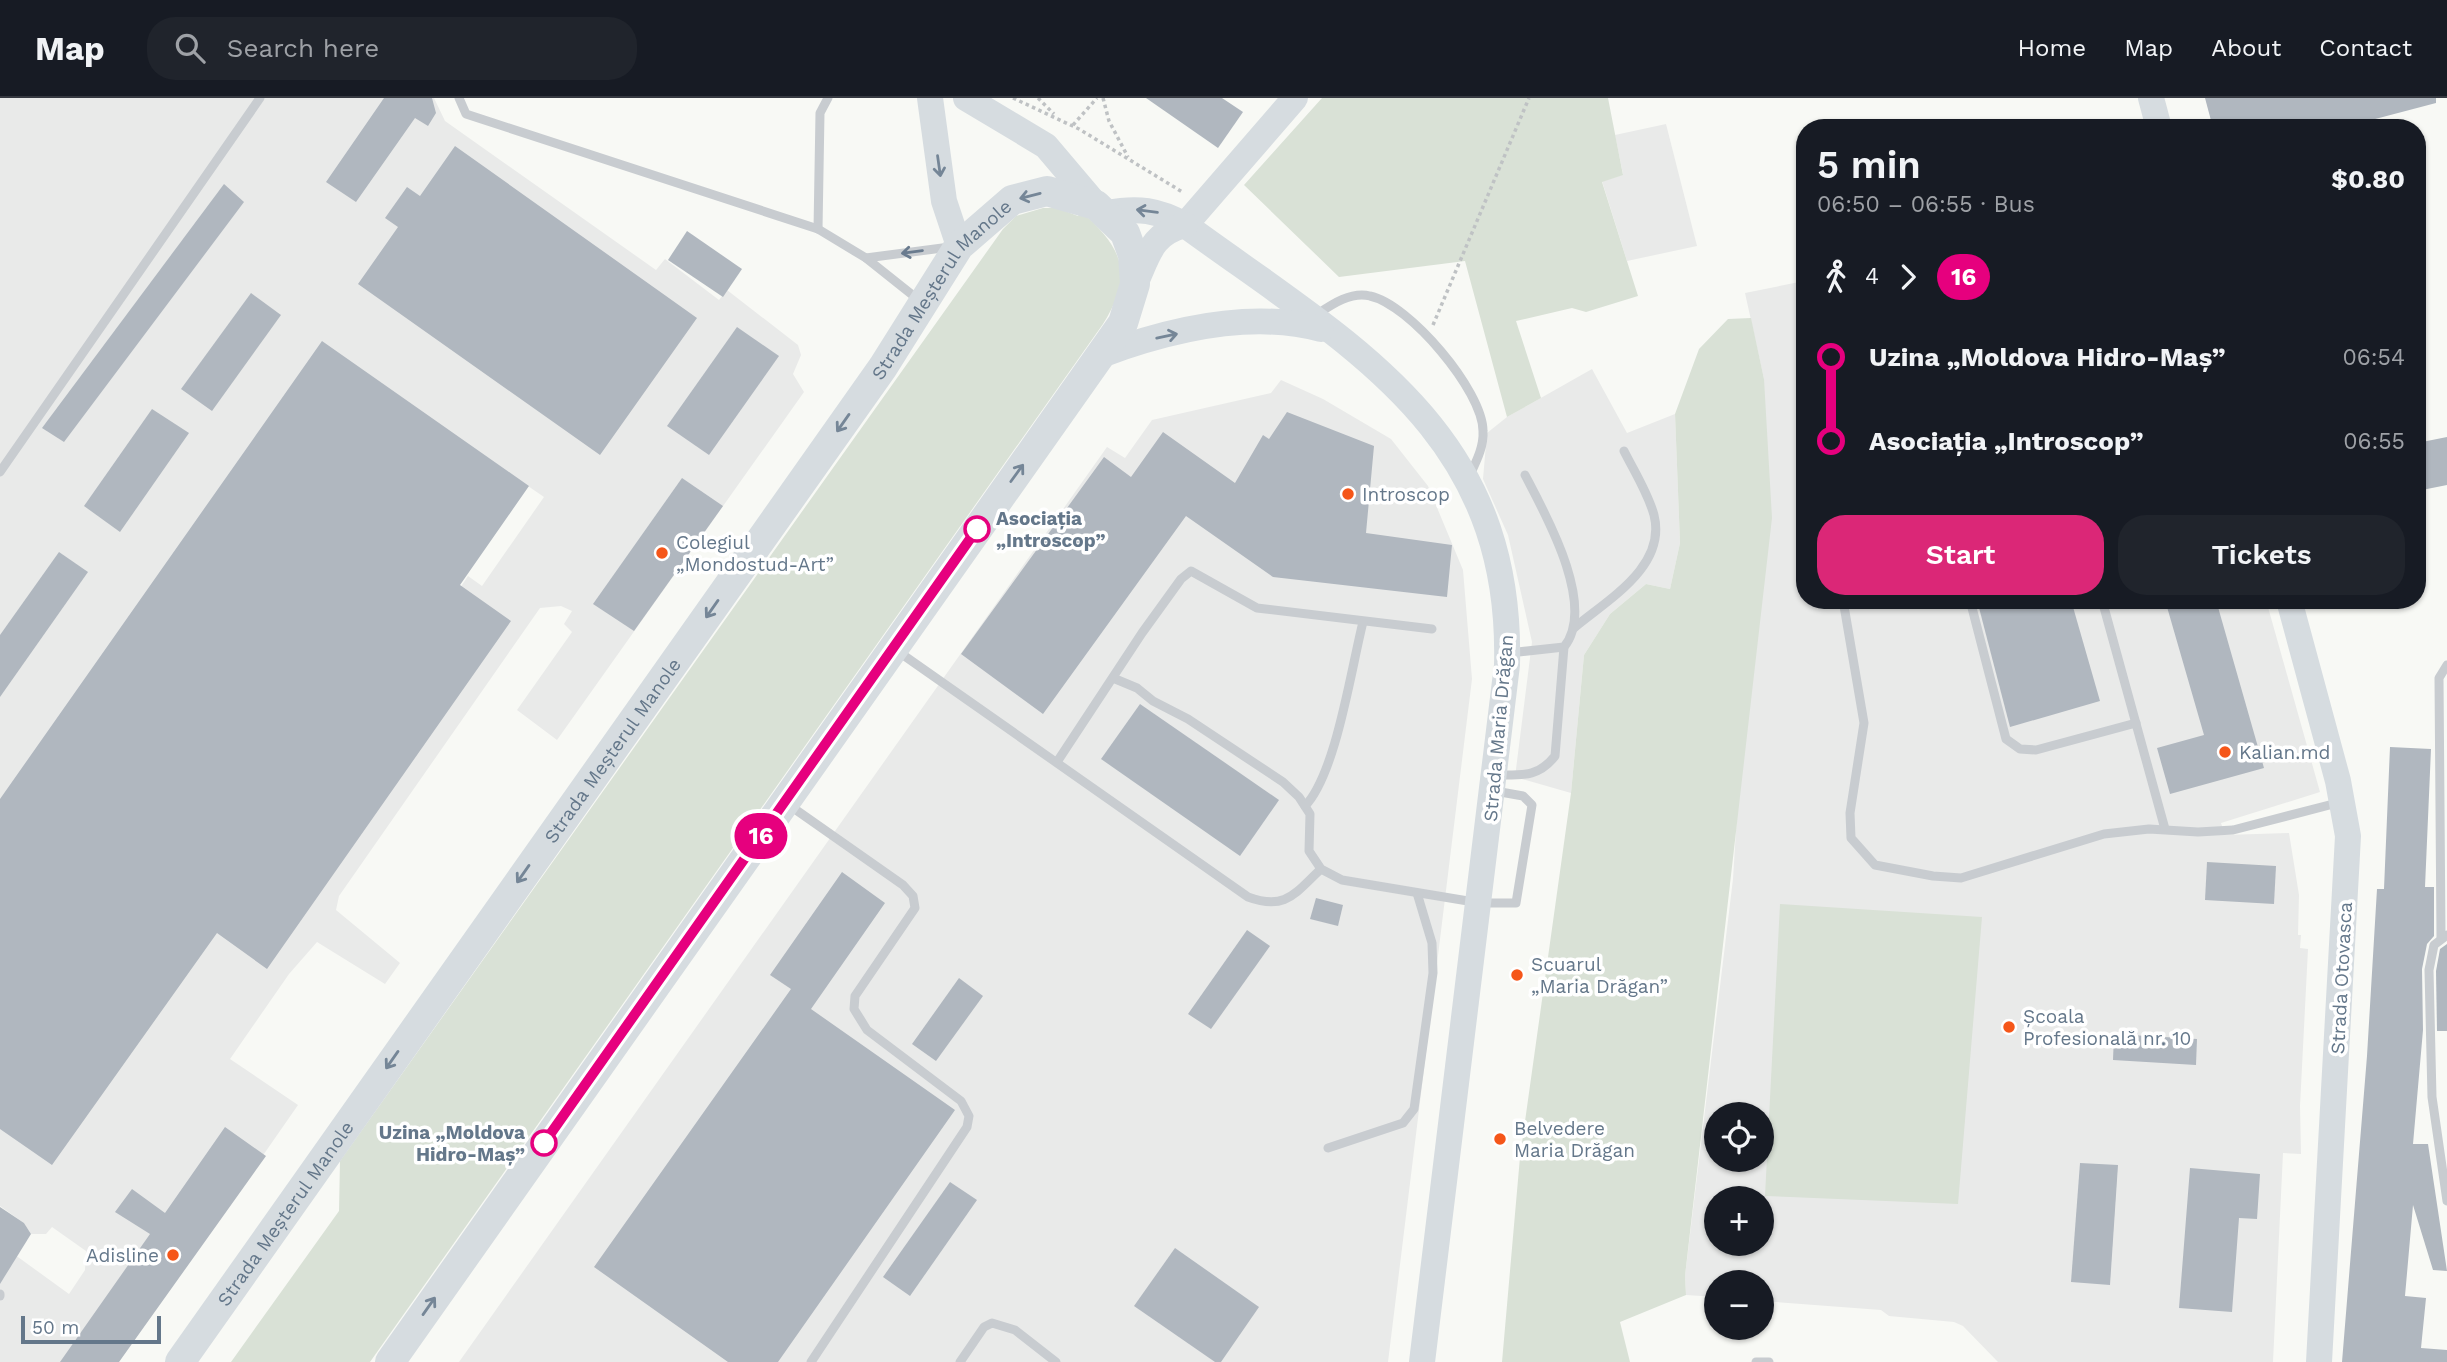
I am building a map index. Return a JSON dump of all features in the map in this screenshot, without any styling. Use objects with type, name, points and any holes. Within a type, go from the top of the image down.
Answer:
[{"type":"main road","points":[[930,98],[944,201],[959,246]]},
{"type":"main road","points":[[966,98],[1046,146],[1125,233],[1133,256],[1135,284]]},
{"type":"main road","points":[[390,1362],[1101,355],[1122,323],[1135,284],[1153,246],[1164,230],[1185,225],[1295,98]]},
{"type":"main road","points":[[2151,98],[2157,119]]},
{"type":"main road","name":"Strada Meșterul Manole","points":[[180,1362],[883,367],[959,246],[1012,200],[1047,191],[1102,209]]},
{"type":"main road","name":"Strada Maria Drăgan","points":[[1102,209],[1146,209],[1163,213],[1185,225],[1322,325],[1408,397],[1438,433],[1467,481],[1491,534],[1504,594],[1507,653],[1495,783],[1422,1362]]},
{"type":"main road","points":[[1101,355],[1159,337],[1241,323],[1322,325]]},
{"type":"main road","name":"Strada Otovasca","points":[[2291,609],[2342,801],[2348,836],[2319,1362]]},
{"type":"lane","points":[[0,472],[260,98]]},
{"type":"lane","points":[[459,98],[466,114],[818,229],[866,258],[923,304]]},
{"type":"lane","points":[[818,229],[820,113],[828,98]]},
{"type":"lane","points":[[866,258],[959,246]]},
{"type":"lane","points":[[1322,325],[1353,295],[1370,295],[1385,302],[1448,358],[1470,388],[1480,411],[1483,432],[1479,457],[1467,481]]},
{"type":"lane","points":[[1495,783],[1534,775],[1555,756],[1564,647],[1574,628],[1641,571],[1651,553],[1656,532],[1653,514],[1624,451]]},
{"type":"lane","points":[[1525,475],[1552,527],[1565,565],[1575,613],[1574,628]]},
{"type":"lane","points":[[1056,762],[1181,579],[1191,571],[1257,608],[1432,629]]},
{"type":"lane","points":[[1845,609],[1864,723],[1850,813],[1851,838],[1875,865],[1933,876],[1961,878],[2104,834],[2165,829],[2198,832],[2233,830],[2342,801]]},
{"type":"lane","points":[[1972,609],[2006,739],[2020,749],[2036,750],[2136,723]]},
{"type":"lane","points":[[2104,609],[2165,829]]},
{"type":"lane","points":[[1305,806],[1315,794],[1327,769],[1363,622]]},
{"type":"lane","points":[[1507,653],[1564,647]]},
{"type":"lane","points":[[893,648],[1248,897],[1265,903],[1286,901],[1321,869]]},
{"type":"lane","points":[[2447,665],[2440,678],[2444,936],[2434,945],[2429,971],[2432,1097],[2447,1201]]},
{"type":"lane","points":[[1113,678],[1137,688],[1153,701],[1188,719],[1283,782],[1310,814],[1309,851],[1321,869],[1342,880],[1480,903],[1511,905],[1518,899],[1532,805],[1523,796],[1495,783]]},
{"type":"lane","points":[[785,802],[903,885],[913,896],[915,908],[855,996],[854,1009],[867,1030],[961,1101],[969,1116],[967,1126],[811,1362]]},
{"type":"lane","points":[[1328,1148],[1393,1128],[1403,1123],[1414,1109],[1433,973],[1432,943],[1417,893]]},
{"type":"lane","points":[[960,1362],[984,1327],[992,1323],[1014,1330],[1056,1362]]},
{"type":"lane","points":[[1756,1362],[1769,1362]]},
{"type":"path","points":[[1013,98],[1072,125],[1195,201]]},
{"type":"path","points":[[1038,98],[1058,118]]},
{"type":"path","points":[[1072,125],[1097,98]]},
{"type":"path","points":[[1102,98],[1109,121],[1129,159]]},
{"type":"path","points":[[1427,339],[1529,98]]},
{"type":"shaded area","points":[[0,98],[434,98],[445,121],[656,270],[665,259],[719,300],[727,290],[798,345],[801,355],[793,374],[804,392],[557,740],[517,710],[572,632],[564,624],[572,611],[561,606],[540,608],[339,896],[336,910],[400,963],[385,984],[317,942],[289,974],[230,1059],[298,1105],[119,1362],[0,1362],[0,1244],[69,1294],[85,1270],[86,1251],[52,1227],[46,1234],[31,1234],[24,1223],[0,1206]],"holes":[[[509,473],[544,497],[482,586],[468,576],[436,624]]]},
{"type":"shaded area","points":[[1322,98],[1608,98],[1623,175],[1602,182],[1638,296],[1586,312],[1572,308],[1516,321],[1541,398],[1507,417],[1465,261],[1339,277],[1244,185]]},
{"type":"shaded area","points":[[1666,124],[1697,246],[1627,261],[1602,181],[1623,174],[1615,135]]},
{"type":"shaded area","points":[[1043,208],[1057,208],[1078,216],[1081,211],[1106,237],[1114,250],[1121,276],[1119,290],[1103,324],[370,1362],[231,1362],[339,1211],[340,1161],[1003,229],[1016,216]]},
{"type":"shaded area","name":"Școala Profesională nr. 10","points":[[1796,283],[1796,609],[2269,609],[2320,792],[2221,823],[2225,835],[2289,833],[2299,895],[2300,948],[2308,949],[2300,1106],[2301,1154],[2283,1153],[2273,1362],[1998,1362],[1963,1326],[1954,1322],[1889,1316],[1881,1310],[1774,1302],[1774,1270],[1704,1270],[1704,1296],[1686,1295],[1685,1276],[1704,1119],[1704,1172],[1774,1172],[1774,1102],[1706,1102],[1733,879],[1764,379],[1745,293]]},
{"type":"shaded area","points":[[1751,318],[1764,379],[1772,518],[1704,1102],[1685,1276],[1686,1295],[1620,1322],[1630,1362],[1502,1362],[1520,1157],[1571,793],[1584,655],[1610,614],[1646,584],[1670,589],[1680,543],[1675,414],[1699,349],[1728,319]]},
{"type":"shaded area","points":[[1592,369],[1627,433],[1675,414],[1680,543],[1670,589],[1646,584],[1610,614],[1584,655],[1571,793],[1515,777],[1532,642],[1508,535],[1483,479],[1487,433],[1507,417]]},
{"type":"shaded area","points":[[1281,380],[1323,399],[1391,439],[1428,486],[1463,570],[1472,679],[1388,1362],[459,1362],[1107,447],[1125,458],[1152,420],[1271,393]]},
{"type":"shaded area","points":[[1780,904],[1982,917],[1958,1204],[1774,1196],[1774,1186],[1766,1186],[1766,1172],[1774,1172],[1774,1102],[1770,1102]]},
{"type":"building","points":[[384,98],[432,98],[436,113],[428,126],[415,118],[356,202],[326,182]]},
{"type":"building","points":[[1146,98],[1222,98],[1243,112],[1218,148]]},
{"type":"building","points":[[2205,98],[2436,98],[2436,103],[2375,119],[2211,119]]},
{"type":"building","points":[[455,146],[697,318],[600,455],[358,284],[398,227],[385,218],[407,187],[420,196]]},
{"type":"building","points":[[224,184],[244,202],[64,442],[42,428]]},
{"type":"building","points":[[687,231],[742,269],[723,297],[668,260]]},
{"type":"building","points":[[251,293],[281,315],[212,411],[181,389]]},
{"type":"building","points":[[737,327],[779,356],[709,455],[667,426]]},
{"type":"building","points":[[322,341],[529,486],[460,585],[511,621],[267,969],[217,933],[52,1165],[0,1129],[0,799]]},
{"type":"building","points":[[152,409],[189,433],[120,532],[84,506]]},
{"type":"building","points":[[1287,412],[1374,446],[1366,533],[1452,545],[1447,597],[1273,577],[1186,516],[1043,714],[961,654],[1104,457],[1131,477],[1163,432],[1235,483],[1263,435],[1269,439]]},
{"type":"building","points":[[2447,437],[2447,485],[2426,489],[2426,441]]},
{"type":"building","points":[[682,478],[723,506],[634,631],[593,604]]},
{"type":"building","points":[[59,552],[88,572],[0,697],[0,635]]},
{"type":"building","points":[[1979,609],[2074,609],[2100,701],[2010,727]]},
{"type":"building","points":[[2168,609],[2219,609],[2264,768],[2170,794],[2157,748],[2204,735]]},
{"type":"building","points":[[1140,704],[1279,800],[1240,856],[1101,759]]},
{"type":"building","points":[[2390,747],[2431,749],[2425,887],[2434,887],[2434,936],[2427,944],[2422,969],[2423,1030],[2413,1144],[2428,1144],[2447,1271],[2433,1270],[2413,1205],[2405,1296],[2426,1298],[2421,1348],[2447,1350],[2447,1362],[2342,1362],[2367,1056],[2377,889],[2384,889]]},
{"type":"building","points":[[2207,862],[2276,866],[2274,904],[2205,900]]},
{"type":"building","points":[[842,872],[885,903],[811,1009],[955,1110],[778,1362],[728,1362],[594,1267],[791,989],[770,975]]},
{"type":"building","points":[[1316,898],[1343,905],[1338,926],[1310,919]]},
{"type":"building","points":[[1247,930],[1270,946],[1211,1029],[1188,1014]]},
{"type":"building","points":[[2447,944],[2447,1031],[2437,1031],[2436,971],[2440,949]]},
{"type":"building","points":[[959,978],[983,996],[936,1061],[912,1044]]},
{"type":"building","points":[[2114,1034],[2197,1039],[2196,1065],[2113,1060]]},
{"type":"building","points":[[225,1127],[266,1156],[119,1362],[60,1362],[150,1234],[115,1212],[132,1189],[165,1213]]},
{"type":"building","points":[[2080,1163],[2118,1165],[2110,1285],[2071,1282]]},
{"type":"building","points":[[2190,1168],[2260,1174],[2257,1219],[2239,1218],[2232,1312],[2179,1308]]},
{"type":"building","points":[[950,1182],[977,1200],[910,1296],[883,1277]]},
{"type":"building","points":[[0,1207],[24,1223],[31,1234],[0,1284]]},
{"type":"building","points":[[1175,1248],[1259,1307],[1221,1362],[1215,1362],[1134,1306]]},
{"type":"bus line","name":"16","points":[[544,1143],[977,529]]},
{"type":"place","name":"Introscop","points":[[1348,494]]},
{"type":"place","name":"Asociația „Introscop”","points":[[977,529]]},
{"type":"place","name":"Colegiul „Mondostud-Art”","points":[[662,553]]},
{"type":"place","name":"Kalian.md","points":[[2225,752]]},
{"type":"place","name":"Scuarul „Maria Drăgan”","points":[[1517,975]]},
{"type":"place","name":"Școala Profesională nr. 10","points":[[2009,1027]]},
{"type":"place","name":"Belvedere Maria Drăgan","points":[[1500,1139]]},
{"type":"place","name":"Uzina „Moldova Hidro-Maș”","points":[[544,1143]]},
{"type":"place","name":"Adisline","points":[[173,1255]]}]
